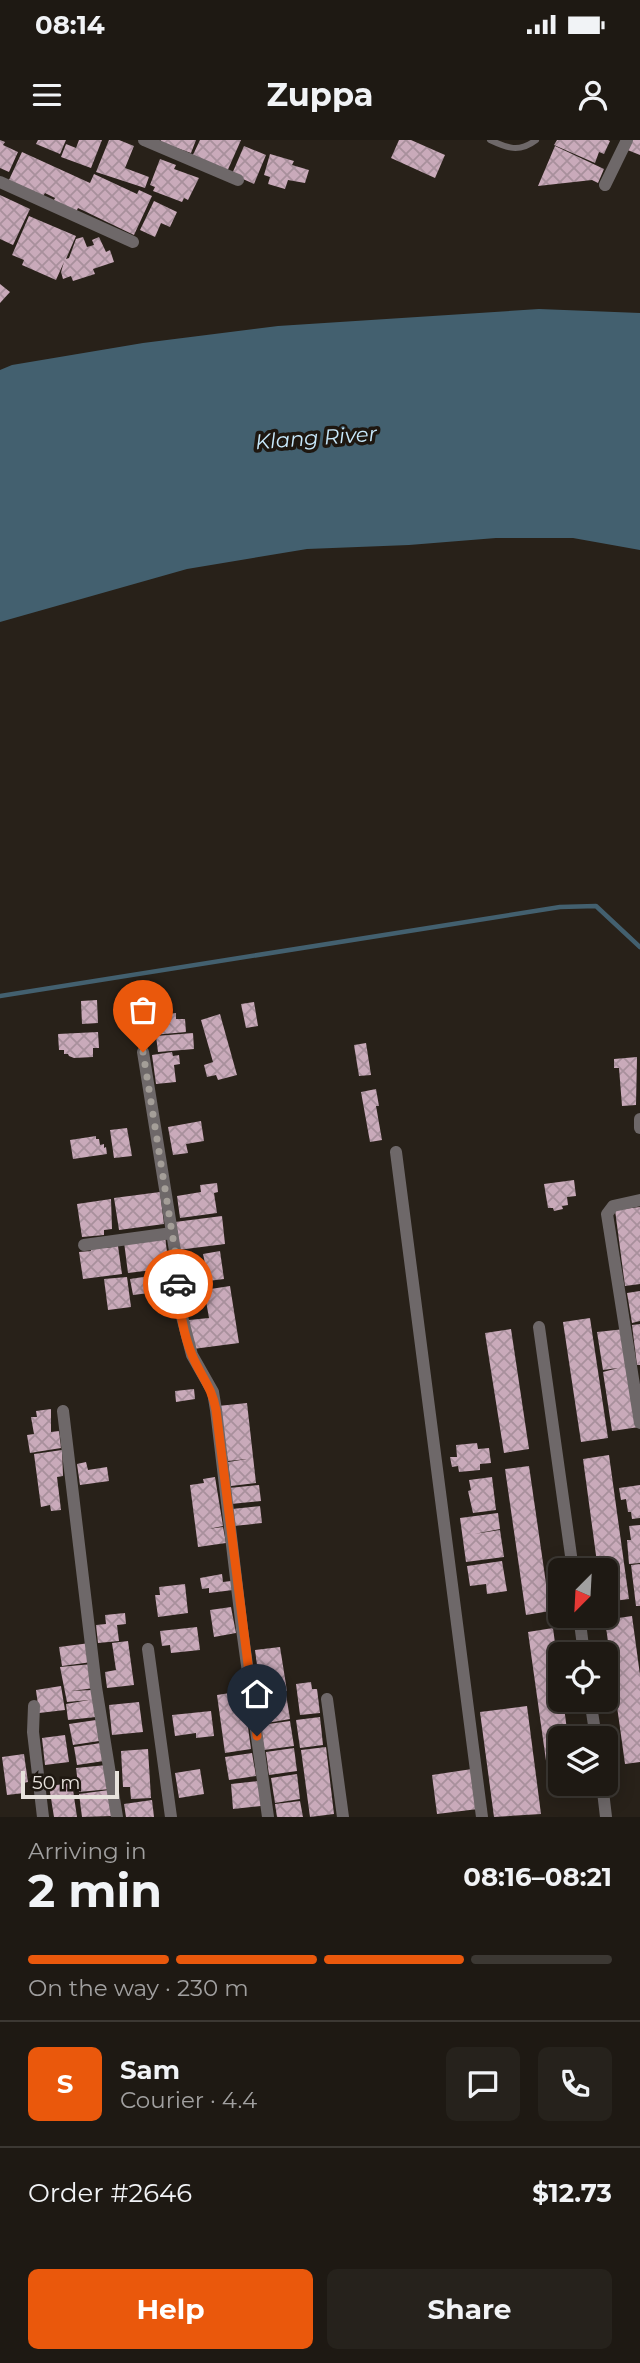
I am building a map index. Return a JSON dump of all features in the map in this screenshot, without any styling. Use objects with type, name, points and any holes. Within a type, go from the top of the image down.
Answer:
[{"type":"street","points":[[144,140],[238,180]]},
{"type":"street","points":[[606,185],[627,140]]},
{"type":"street","points":[[0,182],[133,242]]},
{"type":"street","points":[[143,1052],[172,1233],[182,1317],[192,1355],[213,1392],[216,1410],[268,1817]]},
{"type":"street","points":[[640,1119],[640,1128]]},
{"type":"street","points":[[396,1152],[482,1817]]},
{"type":"street","points":[[640,1200],[613,1206],[607,1214],[640,1423]]},
{"type":"street","points":[[84,1245],[172,1233]]},
{"type":"street","points":[[539,1327],[571,1558]]},
{"type":"street","points":[[63,1411],[96,1687],[117,1817]]},
{"type":"street","points":[[148,1649],[171,1817]]},
{"type":"street","points":[[327,1699],[343,1817]]},
{"type":"street","points":[[34,1706],[33,1732],[43,1817]]},
{"type":"street","points":[[604,1796],[606,1817]]},
{"type":"lane","points":[[490,140],[517,149],[536,140]]},
{"type":"water","name":"Klang River","points":[[539,309],[640,313],[640,550],[573,538],[496,538],[307,549],[187,569],[0,622],[0,370],[12,365],[143,343],[278,326]]},
{"type":"building","points":[[0,140],[5,142],[3,145],[18,152],[9,172],[0,168]]},
{"type":"building","points":[[38,140],[66,140],[60,154],[36,144]]},
{"type":"building","points":[[79,140],[102,140],[91,168],[61,157],[66,144],[76,148]]},
{"type":"building","points":[[109,140],[119,140],[134,146],[125,168],[149,177],[145,188],[96,172]]},
{"type":"building","points":[[196,140],[191,153],[160,142]]},
{"type":"building","points":[[200,140],[241,140],[226,174],[191,159]]},
{"type":"building","points":[[399,140],[411,140],[445,155],[435,178],[391,158]]},
{"type":"building","points":[[557,140],[610,141],[604,154],[599,152],[595,163],[554,145]]},
{"type":"building","points":[[622,140],[640,140],[640,155],[620,147]]},
{"type":"building","points":[[244,146],[266,155],[254,184],[232,174]]},
{"type":"building","points":[[555,146],[604,169],[598,183],[592,180],[538,186]]},
{"type":"building","points":[[22,152],[90,183],[94,174],[137,194],[139,190],[152,196],[134,235],[78,208],[76,212],[53,202],[55,198],[45,193],[42,198],[8,182]]},
{"type":"building","points":[[270,154],[294,161],[292,165],[309,170],[305,183],[288,180],[285,189],[268,184],[270,177],[264,175]]},
{"type":"building","points":[[160,159],[176,165],[174,169],[199,178],[188,200],[184,198],[182,202],[153,191],[155,187],[150,185]]},
{"type":"building","points":[[0,195],[30,209],[13,245],[0,239]]},
{"type":"building","points":[[154,201],[177,212],[170,227],[161,223],[155,237],[140,230]]},
{"type":"building","points":[[29,216],[76,236],[66,259],[69,258],[76,239],[83,237],[87,247],[94,245],[92,240],[99,237],[106,252],[110,250],[114,262],[93,269],[95,274],[73,281],[71,276],[63,279],[61,272],[64,262],[56,280],[22,265],[24,260],[12,255]]},
{"type":"building","points":[[0,284],[10,292],[0,303]]},
{"type":"building","points":[[97,1000],[98,1023],[82,1024],[81,1001]]},
{"type":"building","points":[[254,1002],[258,1026],[246,1028],[241,1004]]},
{"type":"building","points":[[176,1013],[176,1019],[185,1019],[186,1032],[153,1035],[152,1021],[159,1021],[159,1015]]},
{"type":"building","points":[[220,1014],[237,1075],[218,1080],[216,1075],[207,1077],[204,1065],[213,1062],[201,1020]]},
{"type":"building","points":[[98,1032],[99,1048],[93,1048],[93,1057],[74,1058],[64,1054],[64,1050],[59,1050],[58,1034]]},
{"type":"building","points":[[193,1033],[194,1049],[158,1052],[156,1036]]},
{"type":"building","points":[[366,1043],[371,1075],[359,1076],[354,1045]]},
{"type":"building","points":[[172,1052],[173,1056],[179,1055],[180,1064],[174,1065],[176,1082],[156,1084],[152,1055]]},
{"type":"building","points":[[637,1057],[636,1105],[622,1106],[619,1068],[614,1068],[614,1059]]},
{"type":"building","points":[[376,1089],[382,1140],[370,1142],[361,1092]]},
{"type":"building","points":[[201,1121],[204,1141],[186,1144],[188,1153],[173,1155],[168,1127]]},
{"type":"building","points":[[127,1128],[132,1156],[114,1158],[110,1130]]},
{"type":"building","points":[[96,1136],[100,1145],[104,1144],[104,1148],[106,1147],[107,1154],[73,1159],[70,1140]]},
{"type":"building","points":[[574,1180],[576,1196],[567,1197],[568,1205],[554,1211],[553,1208],[548,1208],[544,1184]]},
{"type":"building","points":[[217,1183],[218,1192],[214,1193],[217,1213],[180,1218],[177,1196],[201,1192],[200,1185]]},
{"type":"building","points":[[160,1192],[164,1224],[119,1230],[114,1198]]},
{"type":"building","points":[[111,1199],[112,1229],[104,1230],[104,1235],[82,1237],[77,1204]]},
{"type":"building","points":[[640,1207],[640,1284],[625,1286],[615,1210]]},
{"type":"building","points":[[222,1216],[225,1244],[178,1250],[175,1222]]},
{"type":"building","points":[[165,1236],[169,1268],[128,1273],[124,1242]]},
{"type":"building","points":[[106,1242],[107,1248],[118,1246],[122,1274],[83,1279],[79,1252],[91,1251],[90,1245]]},
{"type":"building","points":[[220,1251],[224,1279],[208,1281],[207,1277],[201,1278],[199,1269],[206,1268],[203,1254]]},
{"type":"building","points":[[163,1274],[165,1291],[133,1295],[130,1279]]},
{"type":"building","points":[[127,1277],[131,1307],[108,1310],[104,1279]]},
{"type":"building","points":[[230,1286],[239,1343],[193,1349],[189,1320],[209,1318],[204,1290]]},
{"type":"building","points":[[640,1291],[640,1321],[632,1323],[627,1293]]},
{"type":"building","points":[[590,1318],[608,1438],[581,1442],[563,1322]]},
{"type":"building","points":[[640,1324],[640,1365],[637,1365],[632,1325]]},
{"type":"building","points":[[511,1329],[529,1449],[504,1453],[485,1333]]},
{"type":"building","points":[[625,1329],[639,1427],[612,1431],[603,1372],[618,1368],[603,1370],[597,1332]]},
{"type":"building","points":[[194,1389],[195,1399],[176,1402],[175,1391]]},
{"type":"building","points":[[247,1403],[256,1483],[231,1486],[228,1462],[247,1459],[228,1461],[218,1406]]},
{"type":"building","points":[[51,1409],[51,1432],[59,1431],[61,1448],[30,1453],[27,1435],[34,1434],[31,1417],[37,1417],[36,1411]]},
{"type":"building","points":[[477,1443],[478,1449],[489,1448],[491,1463],[480,1464],[480,1470],[459,1472],[458,1466],[452,1467],[450,1457],[457,1457],[456,1445]]},
{"type":"building","points":[[62,1450],[63,1476],[57,1477],[61,1510],[51,1511],[50,1505],[41,1507],[34,1454]]},
{"type":"building","points":[[609,1455],[629,1599],[618,1600],[618,1558],[596,1558],[583,1459]]},
{"type":"building","points":[[86,1462],[88,1470],[107,1467],[109,1481],[80,1485],[77,1464]]},
{"type":"building","points":[[529,1466],[548,1611],[526,1615],[505,1469]]},
{"type":"building","points":[[215,1477],[223,1526],[208,1529],[223,1527],[226,1543],[198,1547],[190,1485],[204,1483],[203,1479]]},
{"type":"building","points":[[492,1477],[496,1510],[473,1513],[468,1491],[471,1490],[469,1480]]},
{"type":"building","points":[[259,1485],[261,1501],[231,1504],[229,1488]]},
{"type":"building","points":[[640,1485],[640,1518],[632,1519],[626,1499],[621,1500],[619,1488]]},
{"type":"building","points":[[260,1506],[262,1523],[234,1526],[232,1509]]},
{"type":"building","points":[[498,1513],[500,1529],[474,1534],[500,1530],[504,1557],[466,1562],[460,1518]]},
{"type":"building","points":[[640,1525],[640,1563],[629,1564],[629,1526]]},
{"type":"building","points":[[502,1561],[507,1591],[487,1594],[486,1584],[470,1586],[467,1566]]},
{"type":"building","points":[[640,1564],[640,1606],[636,1606],[631,1565]]},
{"type":"building","points":[[222,1574],[223,1582],[231,1581],[233,1590],[209,1593],[209,1588],[202,1589],[200,1578]]},
{"type":"building","points":[[185,1584],[188,1613],[158,1617],[155,1595],[160,1595],[159,1587]]},
{"type":"building","points":[[231,1607],[236,1633],[214,1637],[210,1610]]},
{"type":"building","points":[[125,1613],[126,1624],[117,1625],[119,1641],[98,1643],[96,1625],[106,1624],[105,1615]]},
{"type":"building","points":[[632,1616],[640,1675],[640,1762],[625,1764],[618,1712],[618,1642],[608,1642],[606,1628],[618,1628],[618,1618]]},
{"type":"building","points":[[197,1627],[200,1650],[171,1653],[170,1645],[162,1646],[160,1631]]},
{"type":"building","points":[[553,1628],[555,1642],[548,1642],[548,1712],[565,1712],[566,1726],[548,1726],[548,1775],[528,1632]]},
{"type":"building","points":[[128,1641],[134,1685],[107,1688],[105,1672],[116,1670],[112,1643]]},
{"type":"building","points":[[90,1643],[92,1662],[62,1666],[59,1647]]},
{"type":"building","points":[[280,1647],[287,1691],[261,1695],[255,1650]]},
{"type":"building","points":[[92,1664],[95,1688],[71,1691],[92,1690],[96,1717],[68,1720],[66,1704],[89,1700],[67,1702],[60,1667]]},
{"type":"building","points":[[311,1682],[312,1689],[317,1689],[320,1713],[300,1715],[296,1684]]},
{"type":"building","points":[[61,1686],[65,1710],[39,1713],[36,1690]]},
{"type":"building","points":[[243,1691],[251,1749],[225,1753],[217,1695]]},
{"type":"building","points":[[286,1694],[290,1719],[261,1724],[257,1699]]},
{"type":"building","points":[[139,1702],[143,1732],[112,1735],[109,1705]]},
{"type":"building","points":[[527,1706],[541,1814],[494,1817],[480,1712]]},
{"type":"building","points":[[211,1711],[214,1736],[196,1738],[196,1733],[175,1736],[172,1715]]},
{"type":"building","points":[[320,1717],[323,1745],[300,1748],[296,1720]]},
{"type":"building","points":[[96,1720],[99,1741],[73,1745],[69,1724]]},
{"type":"building","points":[[290,1721],[294,1746],[264,1750],[261,1725]]},
{"type":"building","points":[[65,1735],[69,1762],[45,1765],[42,1738]]},
{"type":"building","points":[[101,1743],[104,1761],[77,1765],[74,1747]]},
{"type":"building","points":[[326,1747],[334,1814],[310,1817],[301,1750]]},
{"type":"building","points":[[294,1748],[297,1771],[269,1775],[266,1752]]},
{"type":"building","points":[[148,1749],[151,1798],[131,1799],[130,1787],[123,1787],[121,1751]]},
{"type":"building","points":[[252,1753],[256,1776],[229,1780],[225,1757]]},
{"type":"building","points":[[24,1754],[28,1782],[23,1783],[24,1793],[7,1795],[2,1757]]},
{"type":"building","points":[[107,1765],[110,1789],[79,1792],[76,1768]]},
{"type":"building","points":[[200,1769],[204,1794],[179,1798],[175,1773]]},
{"type":"building","points":[[472,1769],[478,1809],[437,1814],[432,1775]]},
{"type":"building","points":[[297,1774],[300,1799],[275,1803],[271,1778]]},
{"type":"building","points":[[258,1781],[261,1806],[233,1809],[231,1784]]},
{"type":"building","points":[[72,1783],[77,1817],[54,1817],[49,1786]]},
{"type":"building","points":[[109,1790],[113,1816],[82,1817],[79,1794]]},
{"type":"building","points":[[152,1800],[154,1817],[126,1817],[124,1804]]},
{"type":"building","points":[[300,1801],[303,1817],[277,1817],[275,1804]]},
{"type":"waterway","points":[[0,996],[560,907],[596,906],[640,947]]},
{"type":"way so far","points":[[143,1052],[178,1284]]},
{"type":"route","points":[[178,1284],[179,1305],[192,1355],[213,1392],[257,1736]]}]
